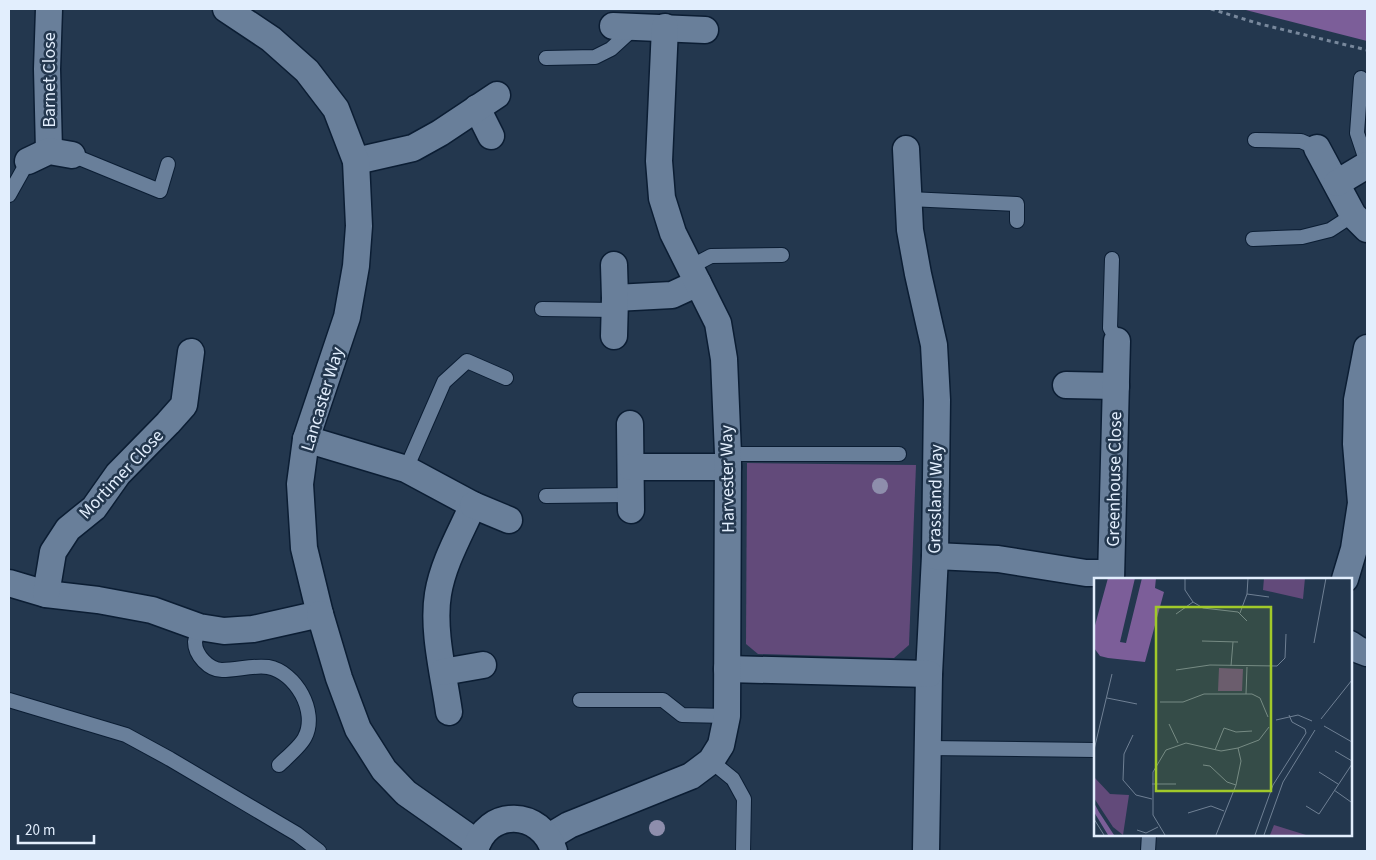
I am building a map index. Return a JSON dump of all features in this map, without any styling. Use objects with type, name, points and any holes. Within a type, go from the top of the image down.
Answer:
[{"type":"street","name":"Barnet Close","points":[[50,9],[48,69],[50,156]]},
{"type":"street","name":"Lancaster Way","points":[[226,9],[270,38],[307,71],[336,109],[356,161],[360,226],[356,266],[348,309],[306,439],[300,484],[304,548],[320,614],[339,678],[358,729],[384,770],[406,793],[476,847]]},
{"type":"street","points":[[624,26],[705,30]]},
{"type":"street","name":"Harvester Way","points":[[552,844],[569,825],[691,776],[711,761],[722,745],[727,716],[728,461],[724,358],[718,323],[673,233],[662,198],[659,161],[666,27]]},
{"type":"street","points":[[356,161],[413,148],[440,133],[487,102],[491,136]]},
{"type":"street","points":[[1317,148],[1360,222]]},
{"type":"street","name":"Grassland Way","points":[[906,149],[910,230],[934,345],[937,400],[935,556],[929,674],[926,851]]},
{"type":"street","points":[[1337,183],[1367,164]]},
{"type":"street","points":[[614,265],[614,336]]},
{"type":"street","points":[[615,304],[672,295],[694,275]]},
{"type":"street","name":"Greenhouse Close","points":[[935,556],[998,559],[1111,576],[1117,341]]},
{"type":"street","points":[[1345,578],[1354,548],[1361,503],[1356,444],[1357,400],[1367,348]]},
{"type":"street","name":"Mortimer Close","points":[[46,594],[53,552],[68,529],[94,508],[118,474],[184,405],[192,352]]},
{"type":"street","name":"Greenhouse Close","points":[[1066,385],[1116,386]]},
{"type":"street","points":[[630,424],[631,503]]},
{"type":"street","points":[[306,439],[406,469],[473,505],[509,520]]},
{"type":"street","points":[[631,468],[728,461]]},
{"type":"street","points":[[449,712],[436,618],[438,594],[447,563],[473,505]]},
{"type":"street","points":[[9,583],[46,594],[98,600],[152,610],[199,626],[224,631],[254,629],[320,614]]},
{"type":"street","points":[[1351,645],[1359,650],[1367,652]]},
{"type":"street","points":[[443,672],[483,665]]},
{"type":"street","points":[[727,669],[929,674]]},
{"type":"street","points":[[476,847],[485,830],[497,822],[511,818],[526,820],[539,826],[552,844]]},
{"type":"lane","points":[[546,58],[594,57],[611,48],[624,26]]},
{"type":"lane","points":[[1361,78],[1357,133],[1367,164]]},
{"type":"lane","points":[[1255,140],[1301,141],[1317,148]]},
{"type":"lane","points":[[9,195],[50,156],[160,191],[168,164]]},
{"type":"lane","points":[[909,199],[1017,204],[1017,222]]},
{"type":"lane","points":[[1253,239],[1302,237],[1360,222]]},
{"type":"lane","points":[[694,275],[711,256],[782,255]]},
{"type":"lane","points":[[1112,258],[1110,328],[1117,341]]},
{"type":"lane","points":[[542,309],[615,304]]},
{"type":"lane","points":[[406,469],[444,382],[467,361],[506,378]]},
{"type":"lane","points":[[728,461],[899,454]]},
{"type":"lane","points":[[546,496],[631,503]]},
{"type":"lane","points":[[199,626],[195,642],[198,653],[205,663],[220,670],[249,666],[270,668],[291,679],[304,697],[310,718],[305,737],[279,765]]},
{"type":"lane","points":[[9,700],[126,736],[170,759],[297,834],[320,851]]},
{"type":"lane","points":[[580,700],[663,700],[682,715],[727,716]]},
{"type":"lane","points":[[928,748],[1094,750]]},
{"type":"lane","points":[[711,761],[733,779],[744,799],[743,851]]},
{"type":"lane","points":[[1148,851],[1149,835]]},
{"type":"path","points":[[1211,9],[1260,24],[1367,50]]},
{"type":"shaded area","points":[[1242,9],[1367,9],[1367,41]]},
{"type":"shaded area","points":[[747,463],[916,465],[909,645],[894,658],[758,654],[746,644]]}]
